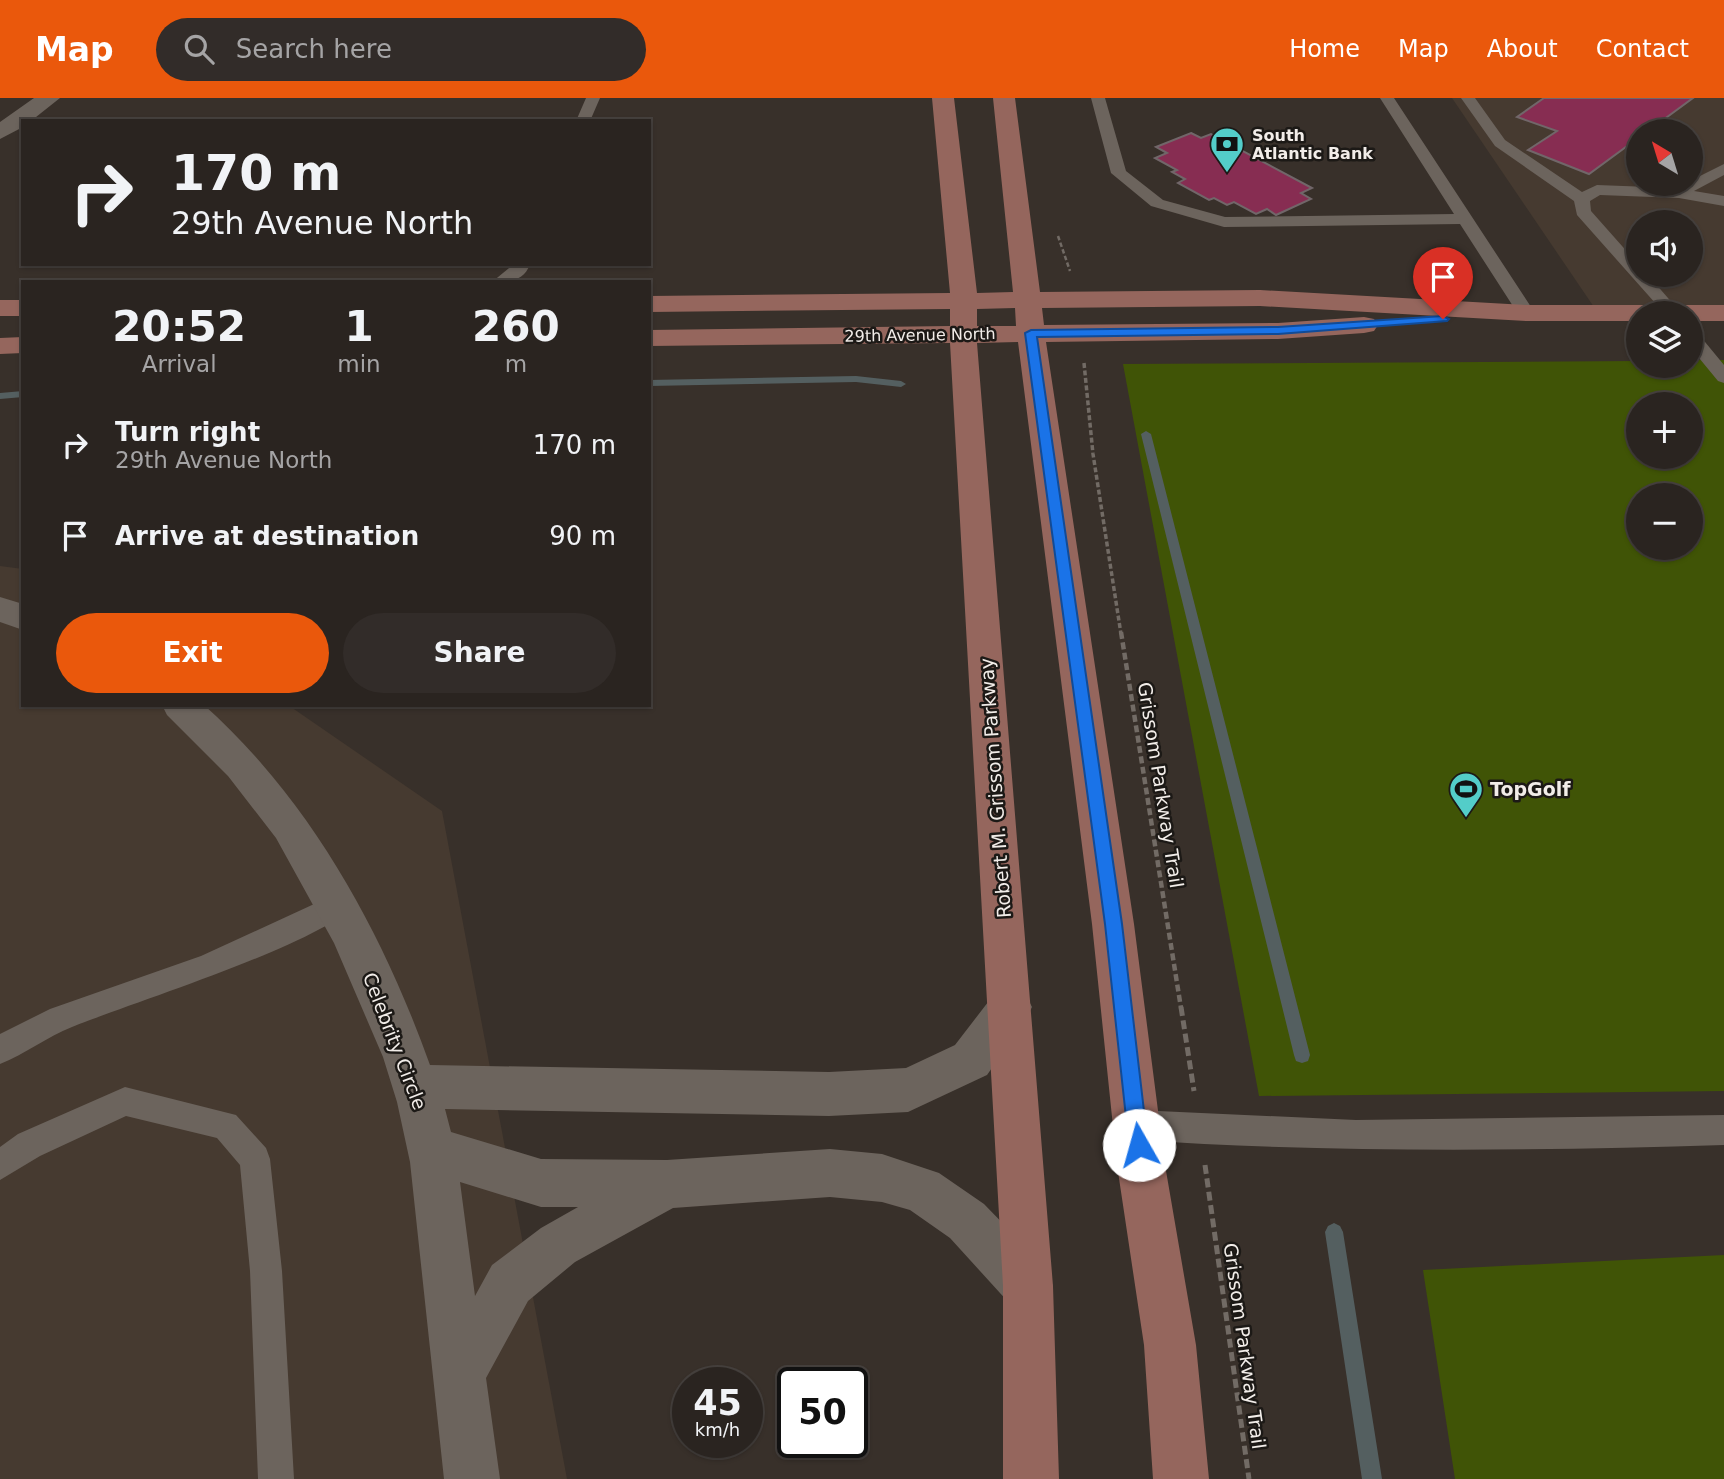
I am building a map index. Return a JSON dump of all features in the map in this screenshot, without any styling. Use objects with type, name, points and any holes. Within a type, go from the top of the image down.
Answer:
[{"type":"main road","name":"Robert M. Grissom Parkway","points":[[943,98],[963,317],[1028,1286],[1031,1479]]},
{"type":"main road","points":[[1004,98],[1031,333],[1113,924],[1136,1125],[1170,1345],[1181,1479]]},
{"type":"main road","name":"29th Avenue North","points":[[651,338],[963,317],[1028,301],[1260,298],[1526,313],[1626,313]]},
{"type":"main road","name":"29th Avenue North","points":[[651,303],[963,317],[1031,333],[1278,331],[1526,313]]},
{"type":"main road","points":[[0,308],[21,308]]},
{"type":"main road","name":"29th Avenue North","points":[[1703,313],[1724,313]]},
{"type":"main road","points":[[0,345],[21,345]]},
{"type":"street","points":[[0,132],[49,98]]},
{"type":"street","points":[[0,609],[21,616]]},
{"type":"street","name":"Celebrity Circle","points":[[182,707],[221,740],[271,796],[306,847],[338,905],[389,1016],[416,1087],[432,1150],[472,1479]]},
{"type":"street","points":[[416,1087],[624,1088],[829,1094],[908,1090],[971,1060],[1010,1007]]},
{"type":"street","points":[[432,1150],[541,1182],[668,1184],[830,1173],[883,1178],[922,1190],[967,1221],[1028,1286]]},
{"type":"street","points":[[459,1375],[510,1283],[558,1245],[668,1184]]},
{"type":"lane","points":[[584,119],[593,98]]},
{"type":"lane","points":[[1098,98],[1119,173],[1157,203],[1224,222],[1466,219]]},
{"type":"lane","points":[[1387,98],[1526,313]]},
{"type":"lane","points":[[1468,98],[1500,143],[1582,199]]},
{"type":"lane","points":[[1703,180],[1723,170]]},
{"type":"lane","points":[[1582,199],[1597,190],[1626,191]]},
{"type":"lane","points":[[1696,196],[1724,201]]},
{"type":"lane","points":[[1582,199],[1583,212],[1626,260]]},
{"type":"lane","points":[[505,280],[523,272]]},
{"type":"lane","points":[[1650,287],[1662,301]]},
{"type":"lane","points":[[1703,351],[1724,377]]},
{"type":"lane","points":[[0,1050],[27,1032],[93,1004],[240,954],[338,905]]},
{"type":"lane","points":[[0,1165],[29,1145],[125,1101],[226,1125],[255,1159],[266,1271],[276,1479]]},
{"type":"lane","points":[[1136,1125],[1200,1130],[1475,1137],[1724,1130]]},
{"type":"path","points":[[1057,234],[1068,260],[1074,300]]},
{"type":"path","name":"Grissom Parkway Trail","points":[[1079,333],[1093,454],[1200,1130],[1249,1479]]},
{"type":"shaded area","points":[[1452,98],[1724,98],[1724,313],[1703,313],[1703,301],[1626,301],[1626,313],[1598,313]]},
{"type":"shaded area","points":[[0,566],[21,569],[21,707],[291,707],[442,811],[567,1479],[0,1479]]},
{"type":"green space","name":"TopGolf","points":[[1703,360],[1724,360],[1724,1091],[1259,1096],[1123,364],[1626,361],[1626,378],[1703,378]]},
{"type":"green space","points":[[1724,1255],[1724,1479],[1455,1479],[1423,1270]]},
{"type":"building","points":[[1544,98],[1693,98],[1664,119],[1626,119],[1626,147],[1589,174],[1528,150],[1557,131],[1517,117]]},
{"type":"building","points":[[1191,133],[1201,138],[1211,134],[1312,188],[1301,193],[1311,199],[1276,215],[1267,209],[1256,214],[1234,202],[1227,205],[1214,198],[1209,200],[1178,183],[1185,179],[1172,172],[1177,170],[1155,158],[1167,153],[1156,147]]},
{"type":"waterway","points":[[651,383],[856,379],[901,384]]},
{"type":"waterway","points":[[0,396],[21,394]]},
{"type":"waterway","points":[[1146,434],[1302,1055]]},
{"type":"waterway","points":[[1334,1232],[1372,1479]]},
{"type":"place","name":"South Atlantic Bank","points":[[1227,174]]},
{"type":"place","name":"TopGolf","points":[[1466,819]]},
{"type":"route","points":[[1139,1145],[1113,924],[1031,333],[1278,331],[1443,319]]}]
